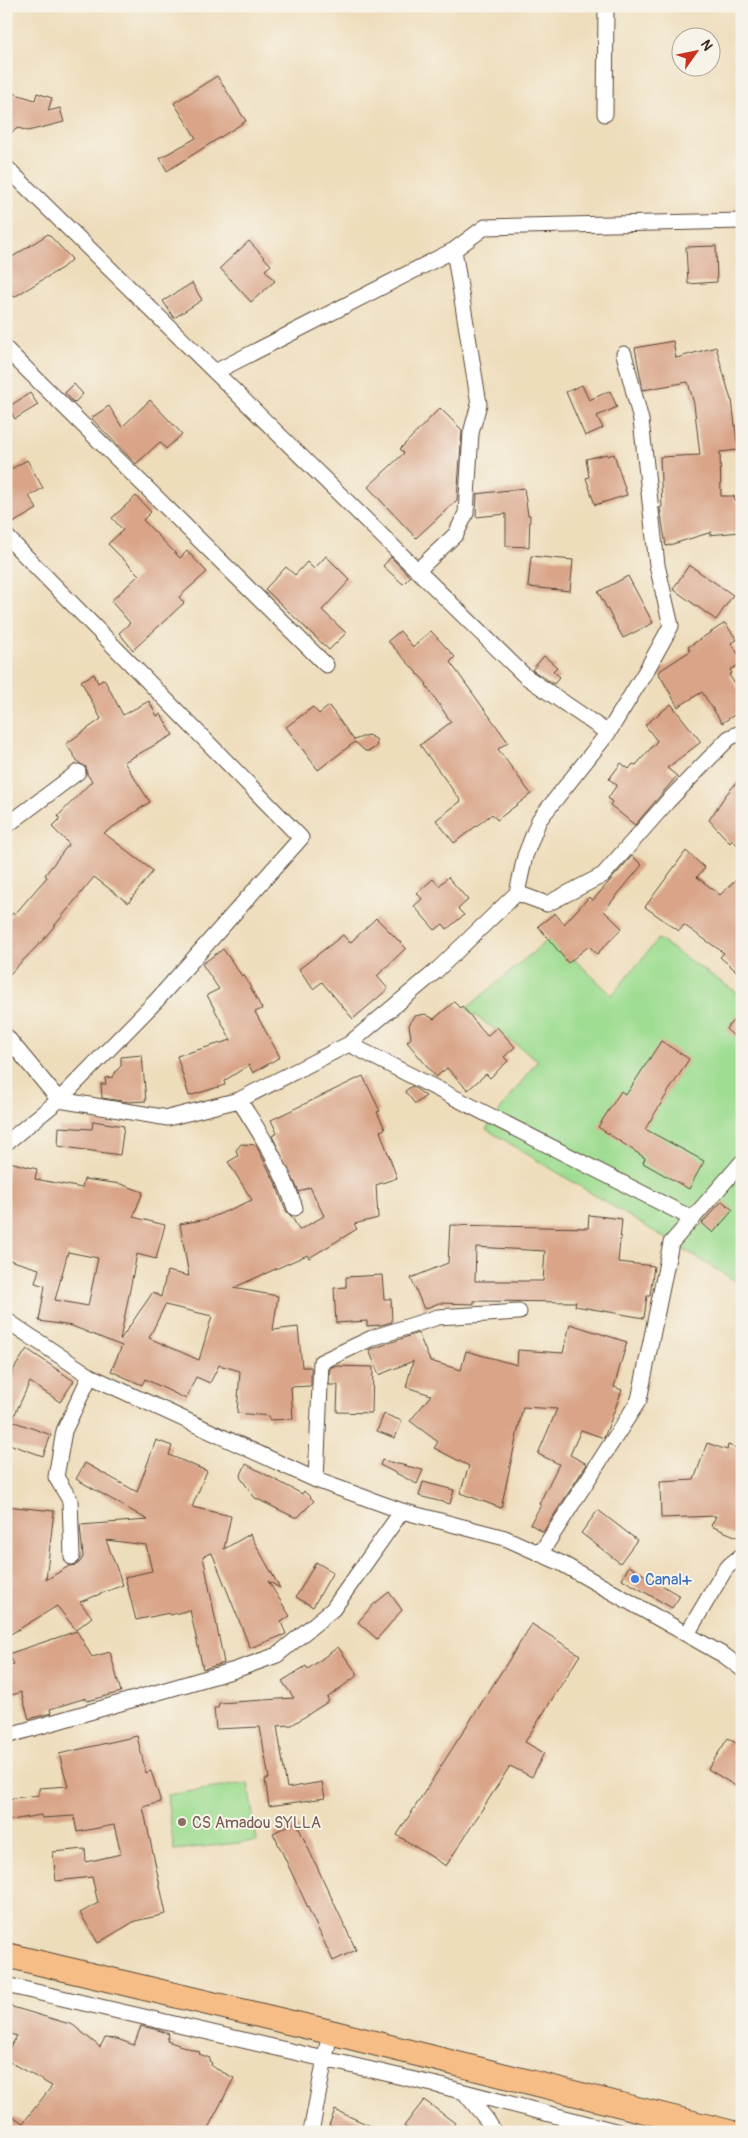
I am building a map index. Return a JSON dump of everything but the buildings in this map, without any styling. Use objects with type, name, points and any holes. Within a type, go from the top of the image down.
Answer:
[{"type":"main road","points":[[6,1955],[330,2032],[729,2132]]},
{"type":"street","points":[[606,6],[606,114]]},
{"type":"street","points":[[6,167],[525,676],[608,733]]},
{"type":"street","points":[[215,372],[454,250],[485,227],[742,221]]},
{"type":"street","points":[[417,571],[456,534],[466,513],[471,433],[479,404],[454,250]]},
{"type":"street","points":[[6,349],[326,666]]},
{"type":"street","points":[[6,1036],[59,1100],[168,1118],[239,1100],[349,1044],[435,972],[517,893],[524,856],[539,820],[608,733],[671,626],[657,565],[641,420],[624,354]]},
{"type":"street","points":[[6,536],[301,838],[156,1001],[59,1100],[6,1143]]},
{"type":"street","points":[[517,893],[547,904],[603,876],[682,787],[729,738],[742,732]]},
{"type":"street","points":[[6,826],[78,772]]},
{"type":"street","points":[[349,1044],[693,1218]]},
{"type":"street","points":[[239,1100],[284,1176],[295,1208]]},
{"type":"street","points":[[540,1554],[639,1400],[672,1243],[742,1162]]},
{"type":"street","points":[[316,1480],[321,1362],[372,1338],[438,1317],[519,1312]]},
{"type":"street","points":[[6,1320],[90,1376],[316,1480],[402,1511],[505,1538],[561,1563],[725,1656],[742,1669]]},
{"type":"street","points":[[72,1557],[70,1500],[56,1477],[64,1431],[90,1376]]},
{"type":"street","points":[[6,1736],[225,1673],[277,1655],[333,1609],[402,1511]]},
{"type":"street","points":[[686,1634],[726,1568],[742,1555]]},
{"type":"street","points":[[6,1985],[441,2086],[618,2132]]},
{"type":"street","points":[[197,2029],[205,2002]]},
{"type":"street","points":[[311,2132],[330,2032]]},
{"type":"street","points":[[441,2086],[448,2062]]},
{"type":"street","points":[[465,2093],[488,2120],[494,2132]]},
{"type":"green space","points":[[551,937],[612,995],[658,939],[742,996],[742,1285],[486,1129],[538,1060],[466,1009]]},
{"type":"green space","points":[[248,1783],[257,1841],[174,1850],[167,1795]]},
{"type":"place","name":"Canal+","points":[[635,1579]]},
{"type":"place","name":"CS Amadou SYLLA","points":[[182,1822]]}]
